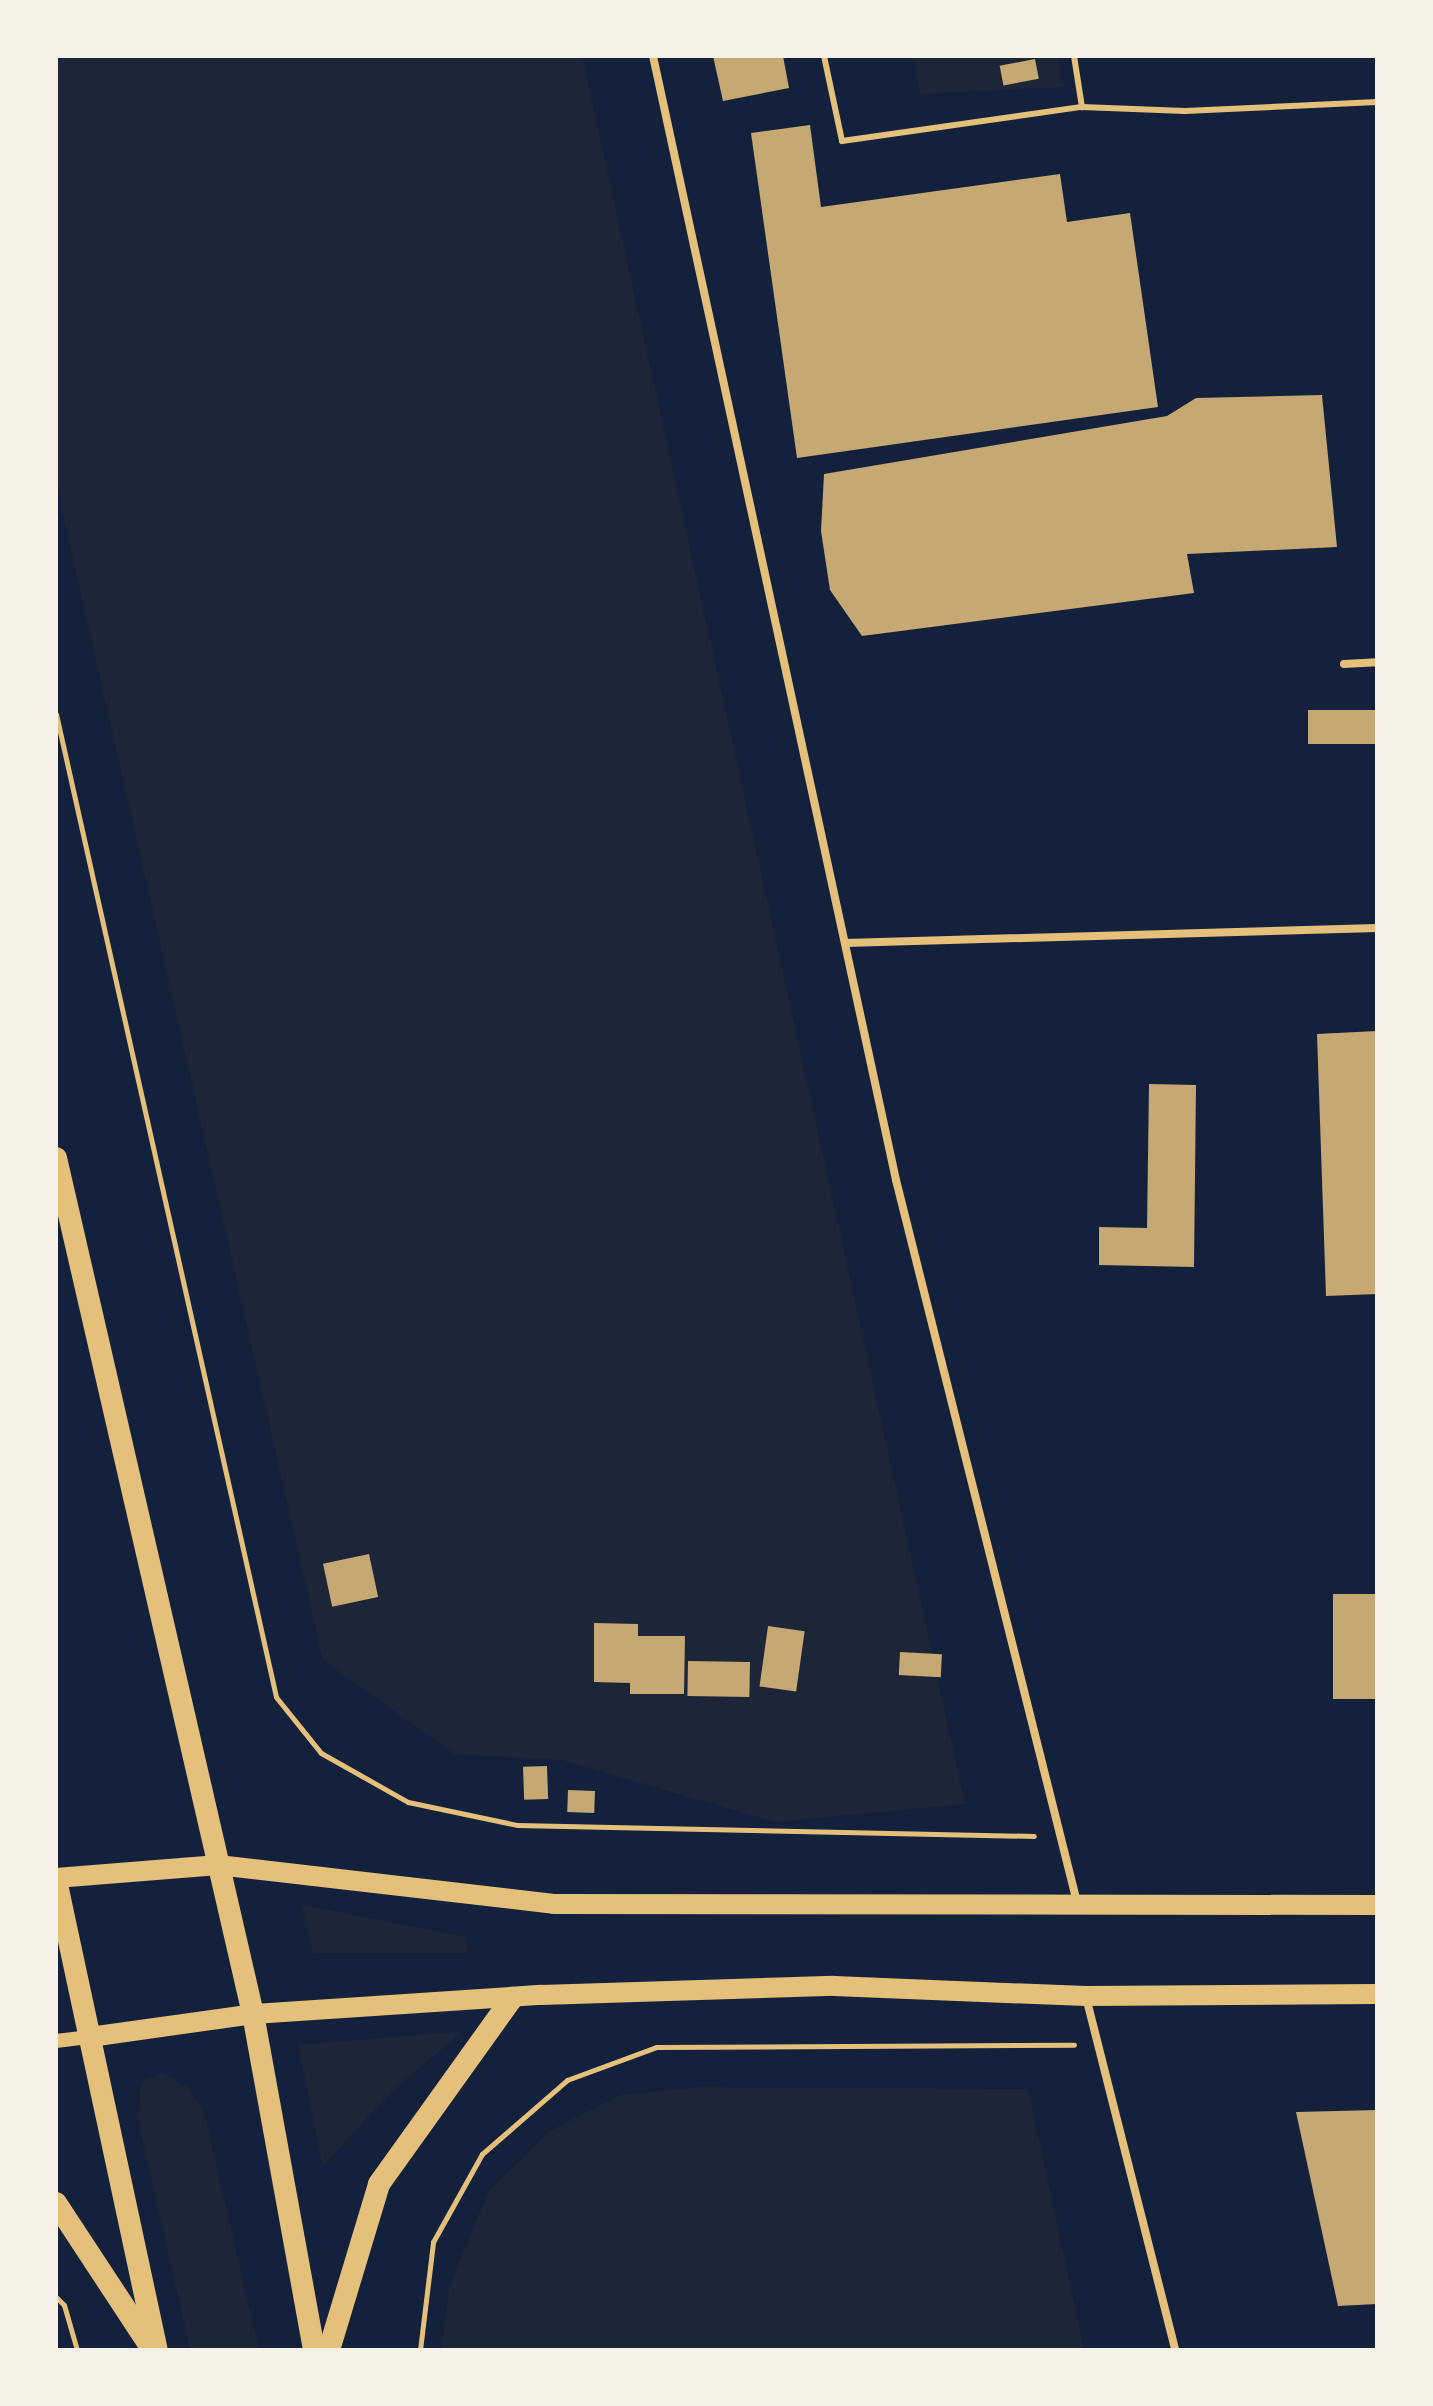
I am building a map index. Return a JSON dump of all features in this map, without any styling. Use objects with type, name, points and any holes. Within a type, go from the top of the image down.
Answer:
[{"type":"highway","points":[[56,1158],[253,2014],[314,2350]]},
{"type":"highway","points":[[56,1879],[155,2350]]},
{"type":"highway","points":[[329,2350],[379,2184],[512,1998]]},
{"type":"highway","points":[[56,2203],[155,2350]]},
{"type":"main road","points":[[56,1879],[218,1865],[554,1904],[1377,1905]]},
{"type":"main road","points":[[90,2037],[253,2014],[512,1998],[834,1986],[1086,1996],[1377,1994]]},
{"type":"street","points":[[653,56],[896,1180],[1079,1906]]},
{"type":"street","points":[[1344,664],[1377,662]]},
{"type":"street","points":[[845,943],[1377,928]]},
{"type":"street","points":[[1086,1996],[1175,2350]]},
{"type":"street","points":[[56,2041],[90,2037]]},
{"type":"lane","points":[[824,56],[842,141],[1082,107],[1185,111],[1377,102]]},
{"type":"lane","points":[[1074,56],[1082,107]]},
{"type":"path","points":[[56,714],[276,1697],[321,1753],[408,1802],[517,1825],[1061,1836]]},
{"type":"path","points":[[420,2350],[433,2242],[482,2154],[567,2080],[656,2047],[1098,2045]]},
{"type":"path","points":[[56,2297],[64,2305],[77,2350]]},
{"type":"shaded area","points":[[56,56],[582,56],[965,1804],[775,1822],[562,1760],[455,1754],[323,1660],[56,484]]},
{"type":"shaded area","points":[[913,56],[1057,56],[1063,87],[920,94]]},
{"type":"shaded area","points":[[302,1905],[466,1937],[467,1953],[313,1953]]},
{"type":"shaded area","points":[[463,2031],[391,2092],[323,2166],[298,2045]]},
{"type":"shaded area","points":[[162,2072],[187,2087],[203,2108],[259,2350],[190,2350],[138,2119],[141,2082]]},
{"type":"shaded area","points":[[699,2087],[1028,2089],[1084,2350],[441,2350],[450,2285],[488,2192],[550,2131],[620,2095]]},
{"type":"building","points":[[713,56],[783,56],[789,88],[723,101]]},
{"type":"building","points":[[1035,59],[1039,79],[1003,86],[1000,66]]},
{"type":"building","points":[[810,125],[821,207],[1060,174],[1067,222],[1130,213],[1158,407],[797,458],[751,133]]},
{"type":"building","points":[[1322,395],[1337,547],[1187,554],[1194,593],[862,636],[830,590],[821,531],[824,474],[1167,416],[1196,398]]},
{"type":"building","points":[[1308,710],[1377,710],[1377,744],[1308,744]]},
{"type":"building","points":[[1377,1031],[1377,1294],[1326,1296],[1317,1034]]},
{"type":"building","points":[[1149,1084],[1196,1085],[1194,1267],[1099,1265],[1099,1227],[1147,1228]]},
{"type":"building","points":[[369,1554],[378,1597],[332,1607],[323,1564]]},
{"type":"building","points":[[1333,1594],[1377,1594],[1377,1699],[1333,1699]]},
{"type":"building","points":[[594,1623],[638,1624],[638,1636],[685,1636],[684,1694],[630,1694],[630,1683],[594,1682]]},
{"type":"building","points":[[768,1626],[805,1631],[796,1692],[760,1686]]},
{"type":"building","points":[[900,1652],[942,1654],[941,1677],[899,1675]]},
{"type":"building","points":[[688,1661],[750,1662],[749,1697],[687,1696]]},
{"type":"building","points":[[547,1766],[548,1799],[524,1800],[523,1767]]},
{"type":"building","points":[[568,1790],[595,1791],[594,1813],[567,1812]]},
{"type":"building","points":[[1377,2110],[1377,2304],[1338,2306],[1296,2112]]}]
